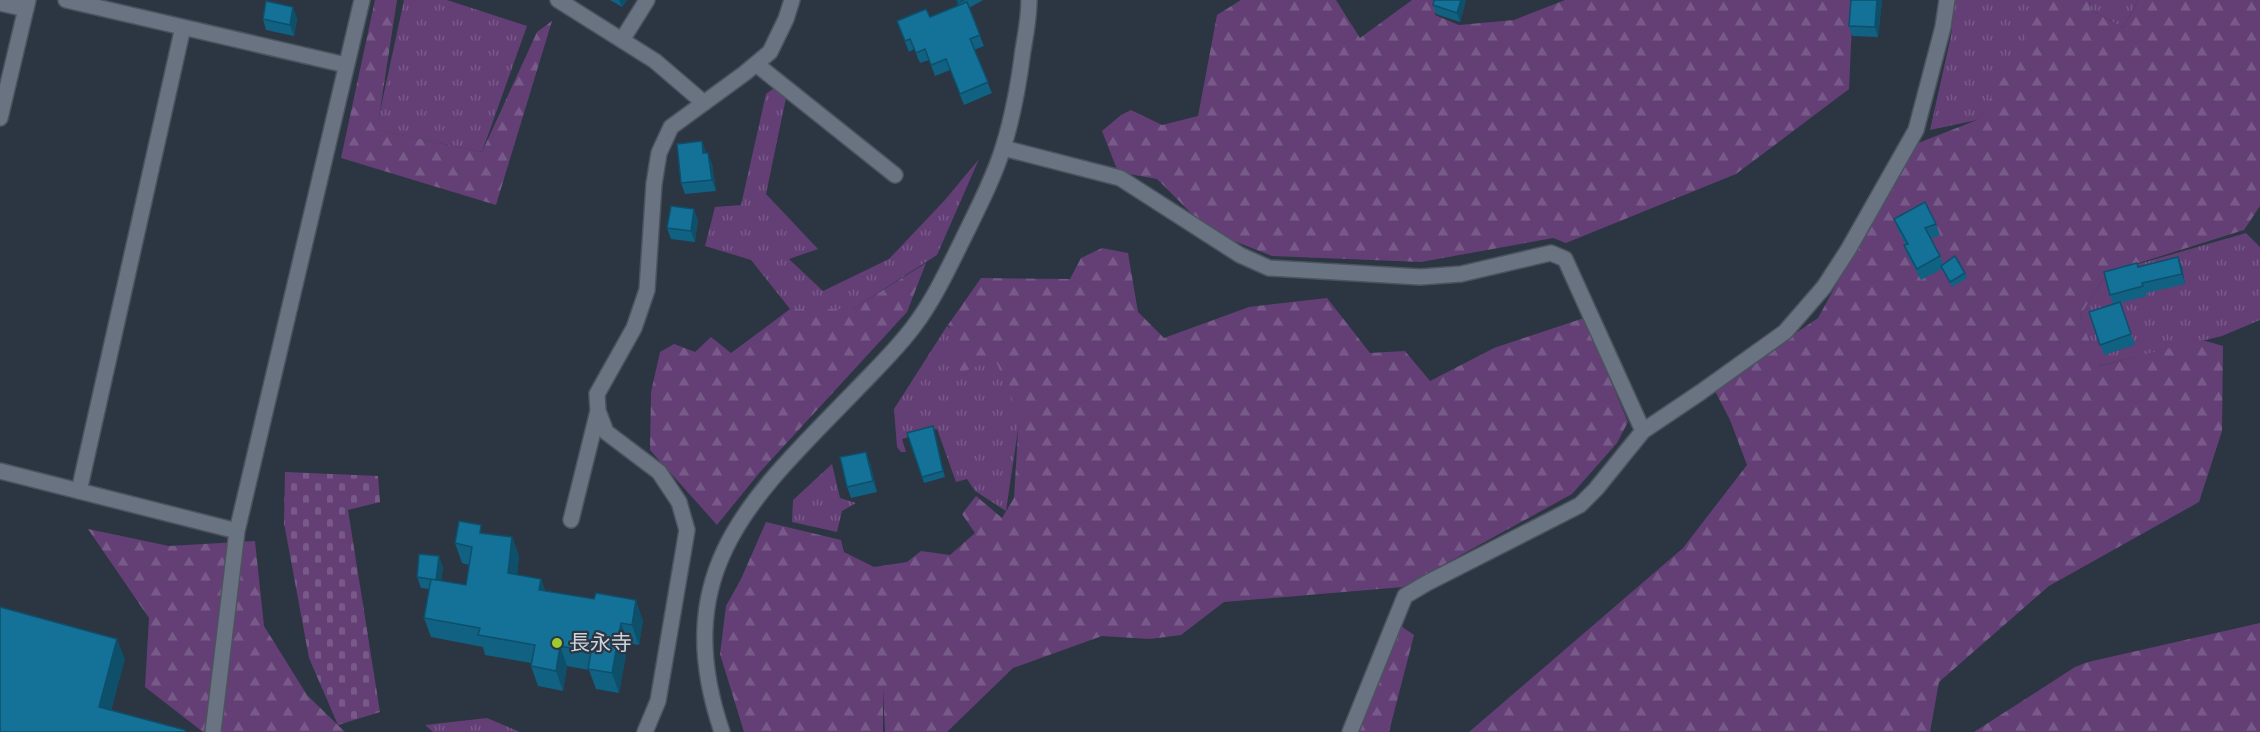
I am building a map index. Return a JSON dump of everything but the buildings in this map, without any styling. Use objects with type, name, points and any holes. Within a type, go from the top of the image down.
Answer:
[{"type":"street","points":[[66,0],[346,65]]},
{"type":"street","points":[[213,732],[237,531],[362,0]]},
{"type":"street","points":[[558,0],[655,61],[704,103]]},
{"type":"street","points":[[622,40],[647,0]]},
{"type":"street","points":[[571,520],[598,411],[597,394],[634,328],[647,290],[654,184],[659,153],[671,127],[770,52],[786,19],[792,0]]},
{"type":"street","points":[[722,732],[706,669],[705,614],[715,570],[732,533],[755,498],[778,470],[915,326],[954,258],[1003,148],[1018,88],[1029,0]]},
{"type":"street","points":[[1350,732],[1405,596],[1580,504],[1596,489],[1643,431],[1785,332],[1824,287],[1848,250],[1916,130],[1943,27],[1947,0]]},
{"type":"street","points":[[0,3],[27,4],[0,118]]},
{"type":"street","points":[[79,491],[183,27]]},
{"type":"street","points":[[756,64],[895,175]]},
{"type":"street","points":[[1003,148],[1120,177],[1240,255],[1269,268],[1420,277],[1461,274],[1551,253],[1565,259],[1643,431]]},
{"type":"street","points":[[598,411],[606,432],[659,472],[679,502],[687,530],[658,701],[645,732]]},
{"type":"street","points":[[0,471],[237,531]]},
{"type":"green space","points":[[375,0],[397,0],[377,130],[482,152],[537,32],[552,21],[496,205],[341,158]]},
{"type":"green space","points":[[404,0],[447,0],[527,26],[482,152],[376,130]]},
{"type":"green space","points":[[1241,0],[1336,0],[1360,38],[1412,0],[1438,0],[1435,15],[1459,25],[1514,20],[1565,0],[1853,0],[1849,89],[1736,174],[1566,243],[1553,238],[1421,262],[1272,256],[1209,231],[1157,179],[1118,172],[1102,131],[1121,115],[1131,110],[1162,125],[1198,116],[1217,15]]},
{"type":"green space","points":[[1955,0],[2032,0],[2030,40],[1977,120],[1930,130],[1951,36]]},
{"type":"green space","points":[[2031,0],[2089,0],[2090,9],[2123,28],[2138,0],[2260,0],[2260,206],[2244,230],[2107,273],[2080,316],[2099,366],[2202,340],[2223,346],[2222,431],[2199,502],[2049,586],[1939,682],[1930,732],[1469,732],[1683,548],[1747,465],[1730,420],[1715,391],[1741,370],[1818,318],[1913,145],[1977,120],[2026,41]]},
{"type":"green space","points":[[2089,0],[2138,0],[2123,28],[2090,9]]},
{"type":"green space","points":[[774,88],[786,98],[766,194],[818,249],[789,259],[823,291],[889,259],[944,201],[979,159],[937,255],[853,309],[790,309],[751,260],[705,246],[715,207],[741,205],[766,94]]},
{"type":"green space","points":[[2246,233],[2260,247],[2260,320],[2222,336],[2098,366],[2080,316],[2107,273]]},
{"type":"green space","points":[[1102,248],[1128,253],[1138,312],[1164,338],[1249,307],[1327,298],[1370,353],[1405,351],[1430,381],[1494,348],[1584,318],[1628,422],[1617,443],[1572,494],[1403,587],[1224,602],[1181,635],[1150,639],[1102,636],[1013,668],[947,732],[885,732],[883,688],[883,732],[744,732],[720,654],[726,606],[741,579],[766,522],[841,540],[844,552],[874,567],[907,562],[921,551],[950,555],[975,533],[962,514],[976,496],[1002,518],[1014,498],[1019,415],[995,359],[960,373],[953,331],[948,325],[981,278],[1070,279],[1081,258]]},
{"type":"green space","points":[[926,263],[907,312],[760,472],[717,525],[650,450],[651,392],[660,352],[674,344],[695,352],[711,337],[731,353],[790,309],[853,309]]},
{"type":"green space","points":[[947,326],[995,358],[1020,416],[1006,511],[975,491],[967,479],[956,482],[937,429],[902,439],[906,452],[901,452],[897,447],[894,409]]},
{"type":"green space","points":[[832,464],[840,498],[856,503],[842,511],[837,532],[792,522],[793,500]]},
{"type":"green space","points":[[285,472],[378,476],[380,502],[348,510],[380,712],[338,725],[309,658],[284,523]]},
{"type":"green space","points":[[88,529],[169,546],[255,541],[264,626],[307,695],[345,732],[203,732],[145,687],[149,618]]},
{"type":"green space","points":[[2260,623],[2260,732],[1974,732],[2075,667],[2088,662]]},
{"type":"green space","points":[[1401,626],[1414,635],[1389,732],[1359,732]]},
{"type":"green space","points":[[487,718],[520,732],[433,732],[425,725]]},
{"type":"place","name":"長永寺","points":[[557,643]]}]
